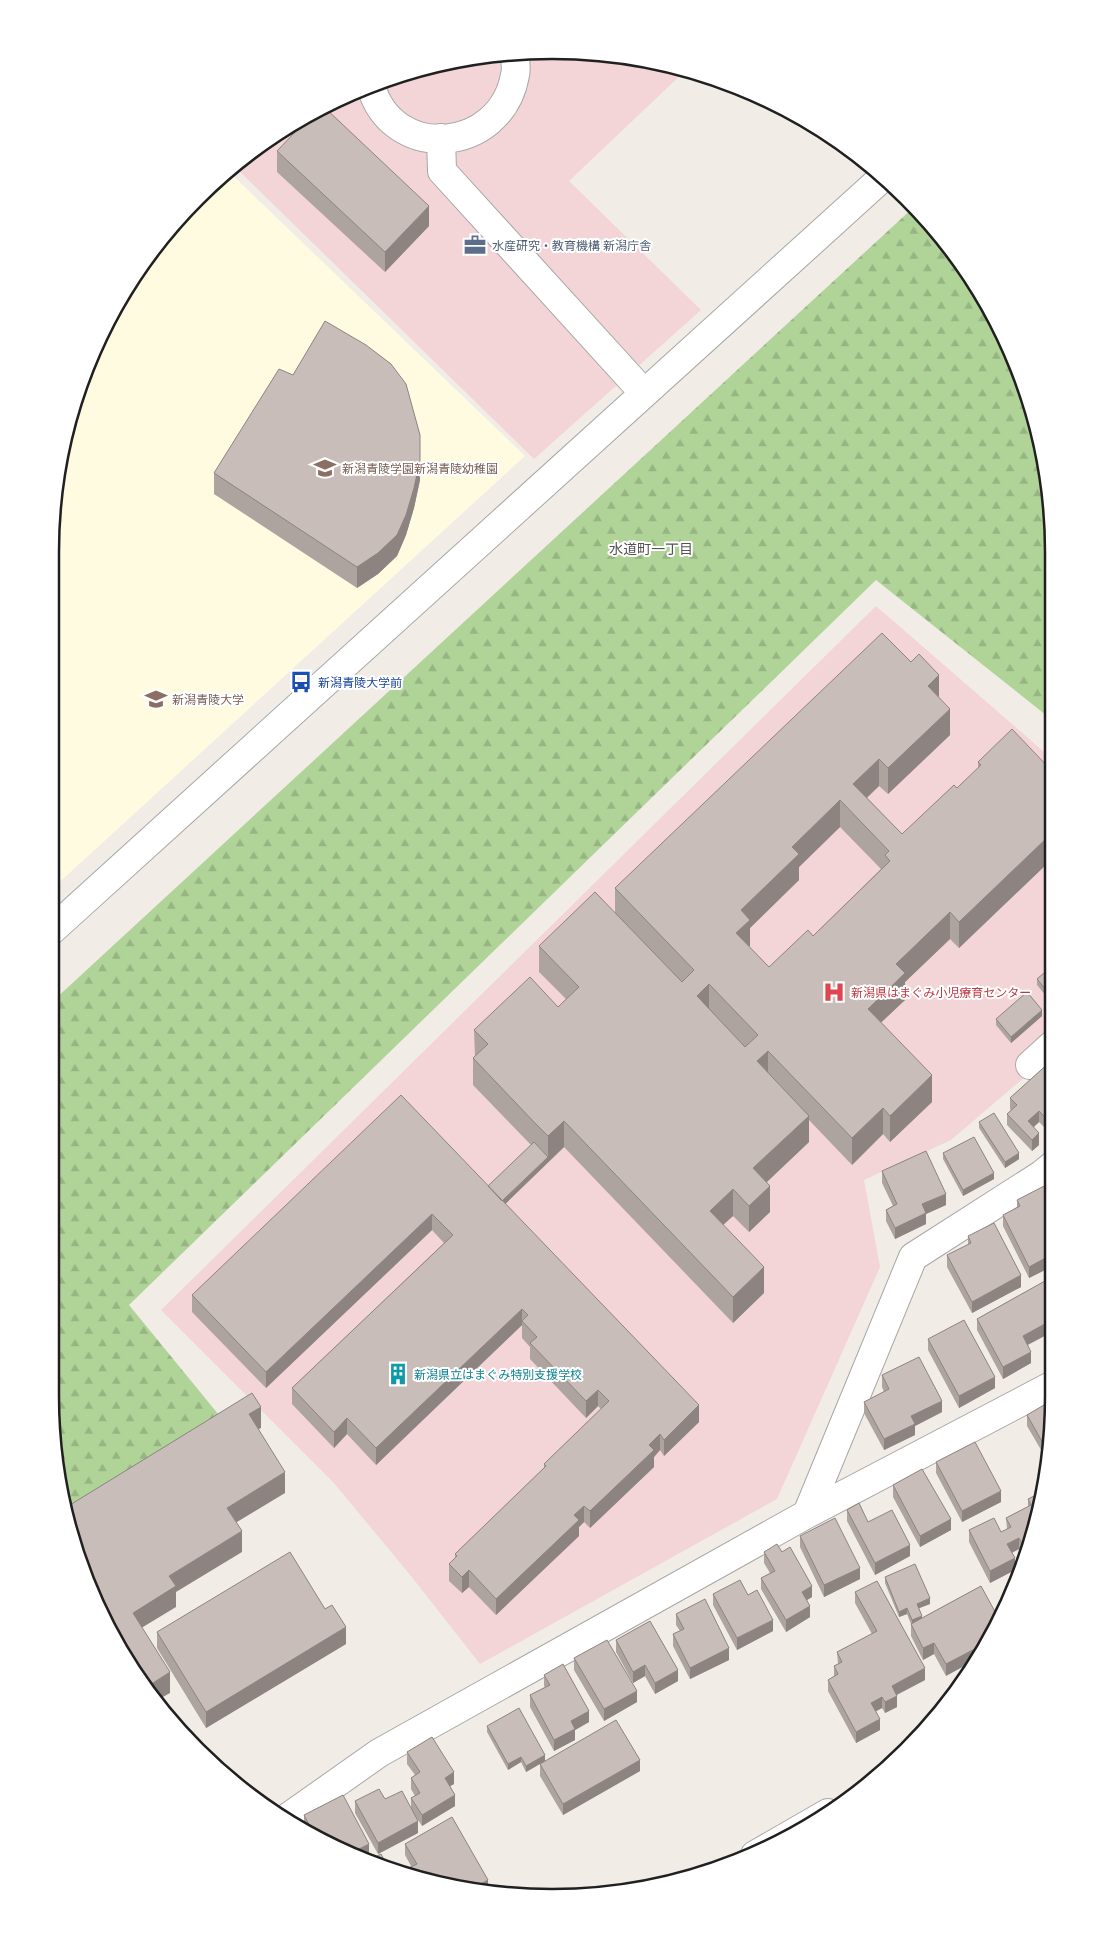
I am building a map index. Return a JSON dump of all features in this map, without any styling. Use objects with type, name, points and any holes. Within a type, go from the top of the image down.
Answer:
[{"type":"street","points":[[373,92],[387,116],[406,131],[429,138],[454,138],[476,131],[496,116],[510,96],[516,73],[515,60]]},
{"type":"street","points":[[441,138],[442,171],[644,393]]},
{"type":"street","points":[[59,924],[878,182]]},
{"type":"street","points":[[1030,1065],[1045,1052]]},
{"type":"street","points":[[807,1514],[913,1257],[1045,1172]]},
{"type":"street","points":[[292,1815],[379,1753],[807,1514],[1045,1389]]},
{"type":"shaded area","name":"水産研究・教育機構 新潟庁舎","points":[[520,60],[584,60],[648,68],[680,76],[569,181],[701,310],[534,459],[239,171],[278,142],[305,125],[363,96],[393,85],[456,68]]},
{"type":"shaded area","name":"新潟青陵大学","points":[[233,176],[525,456],[59,883],[59,552],[63,488],[68,456],[85,393],[96,363],[125,305],[142,278],[181,227],[227,181]]},
{"type":"shaded area","points":[[876,606],[1045,753],[1045,1038],[1017,1064],[1027,1075],[951,1140],[864,1180],[880,1267],[777,1499],[480,1664],[411,1576],[334,1483],[161,1310]]},
{"type":"green space","points":[[909,212],[923,227],[962,278],[979,305],[1008,363],[1028,424],[1036,456],[1044,520],[1045,714],[876,580],[129,1305],[223,1420],[71,1505],[63,1460],[59,1396],[59,995]]},
{"type":"building","points":[[330,112],[429,206],[385,252],[277,151],[297,130]]},
{"type":"building","name":"新潟青陵学園新潟青陵幼稚園","points":[[325,321],[366,345],[391,364],[406,384],[420,435],[420,460],[414,488],[406,515],[397,535],[378,553],[357,567],[214,473],[279,369],[293,375]]},
{"type":"building","name":"新潟県はまぐみ小児療育センター","points":[[882,633],[911,662],[919,654],[939,675],[928,686],[950,709],[888,768],[879,759],[853,784],[902,834],[954,785],[957,788],[981,765],[978,762],[1012,729],[1045,764],[1045,840],[959,922],[950,912],[896,964],[905,973],[868,1009],[932,1075],[890,1116],[883,1108],[852,1138],[768,1051],[757,1061],[809,1116],[753,1168],[770,1186],[749,1206],[733,1189],[710,1211],[764,1267],[733,1297],[564,1121],[548,1136],[473,1058],[488,1044],[474,1030],[530,977],[558,1007],[579,987],[539,946],[595,892],[682,982],[694,970],[615,888]],"holes":[[[840,800],[889,851],[885,855],[890,861],[813,936],[808,930],[769,967],[736,933],[750,920],[741,910],[799,854],[792,847]],[[709,984],[758,1035],[745,1047],[697,996]]]},
{"type":"building","points":[[1045,972],[1045,989],[1037,979]]},
{"type":"building","points":[[1027,992],[1042,1010],[1011,1037],[996,1019]]},
{"type":"building","points":[[1045,1066],[1045,1117],[1039,1111],[1028,1121],[1039,1133],[1032,1140],[1007,1114],[1017,1105],[1010,1098]]},
{"type":"building","name":"新潟県立はまぐみ特別支援学校","points":[[401,1095],[699,1405],[664,1440],[660,1434],[649,1445],[654,1450],[590,1511],[584,1506],[574,1515],[579,1520],[496,1599],[469,1570],[462,1577],[449,1564],[457,1556],[455,1554],[546,1466],[544,1464],[609,1401],[598,1390],[586,1401],[530,1343],[537,1337],[522,1321],[528,1315],[522,1309],[376,1448],[347,1418],[334,1432],[292,1388],[453,1235],[432,1214],[266,1372],[192,1295]]},
{"type":"building","points":[[994,1113],[1019,1153],[1005,1162],[979,1122]]},
{"type":"building","points":[[974,1137],[994,1173],[963,1190],[943,1153]]},
{"type":"building","points":[[534,1142],[548,1157],[502,1201],[488,1186]]},
{"type":"building","points":[[926,1151],[946,1194],[922,1204],[926,1213],[895,1228],[886,1210],[897,1204],[882,1171]]},
{"type":"building","points":[[1045,1186],[1045,1258],[1029,1267],[1003,1215],[1020,1206],[1017,1200]]},
{"type":"building","points":[[994,1223],[1021,1275],[972,1302],[947,1255],[971,1243],[968,1236]]},
{"type":"building","points":[[1045,1281],[1045,1324],[1023,1336],[1031,1352],[1003,1367],[977,1319]]},
{"type":"building","points":[[964,1320],[995,1377],[959,1396],[928,1339]]},
{"type":"building","points":[[919,1357],[942,1401],[911,1416],[915,1424],[884,1439],[864,1402],[889,1389],[882,1375]]},
{"type":"building","points":[[252,1393],[261,1407],[249,1414],[285,1472],[227,1508],[242,1531],[169,1576],[176,1586],[133,1613],[170,1672],[152,1684],[125,1643],[96,1585],[85,1555],[71,1504]]},
{"type":"building","points":[[1045,1405],[1043,1443],[1027,1415]]},
{"type":"building","points":[[975,1442],[1001,1491],[962,1511],[936,1462]]},
{"type":"building","points":[[922,1469],[951,1519],[920,1536],[893,1485]]},
{"type":"building","points":[[1035,1495],[1022,1544],[1019,1538],[1007,1544],[1015,1558],[990,1571],[969,1530],[994,1518],[1001,1532],[1011,1527],[1006,1518],[1031,1505],[1028,1499]]},
{"type":"building","points":[[859,1503],[868,1522],[892,1510],[910,1545],[875,1563],[847,1510]]},
{"type":"building","points":[[835,1518],[860,1568],[824,1585],[800,1536]]},
{"type":"building","points":[[777,1544],[782,1552],[790,1547],[812,1586],[802,1592],[810,1606],[786,1620],[761,1578],[775,1571],[764,1552]]},
{"type":"building","points":[[290,1552],[325,1609],[332,1605],[346,1627],[206,1712],[157,1632]]},
{"type":"building","points":[[915,1564],[930,1598],[917,1604],[922,1616],[912,1620],[907,1608],[899,1612],[885,1577]]},
{"type":"building","points":[[740,1580],[748,1595],[757,1590],[773,1620],[737,1638],[713,1594]]},
{"type":"building","points":[[877,1581],[925,1668],[892,1686],[897,1696],[885,1702],[882,1697],[871,1703],[880,1719],[856,1732],[828,1680],[838,1674],[834,1666],[842,1662],[837,1652],[877,1631],[855,1592]]},
{"type":"building","points":[[981,1586],[995,1612],[975,1649],[946,1664],[934,1643],[923,1648],[911,1624]]},
{"type":"building","points":[[705,1599],[729,1648],[690,1668],[673,1634],[684,1629],[676,1614]]},
{"type":"building","points":[[650,1621],[678,1670],[655,1683],[645,1665],[633,1672],[616,1640]]},
{"type":"building","points":[[607,1640],[637,1691],[604,1709],[574,1658]]},
{"type":"building","points":[[563,1664],[589,1711],[571,1721],[575,1729],[554,1740],[530,1695],[550,1685],[544,1675]]},
{"type":"building","points":[[519,1708],[545,1755],[526,1766],[521,1757],[508,1764],[487,1726]]},
{"type":"building","points":[[616,1720],[640,1760],[563,1804],[540,1764]]},
{"type":"building","points":[[432,1737],[454,1772],[445,1778],[455,1795],[422,1815],[411,1798],[420,1793],[411,1778],[420,1772],[407,1752]]},
{"type":"building","points":[[379,1789],[385,1799],[402,1791],[418,1821],[378,1843],[355,1801]]},
{"type":"building","points":[[343,1795],[369,1844],[358,1850],[309,1825],[304,1815]]},
{"type":"building","points":[[452,1817],[488,1880],[481,1884],[456,1880],[409,1868],[417,1864],[405,1844]]},
{"type":"building","points":[[381,1854],[384,1860],[376,1857]]},
{"type":"place","name":"水産研究・教育機構 新潟庁舎","points":[[475,245]]},
{"type":"place","name":"新潟青陵学園新潟青陵幼稚園","points":[[325,468]]},
{"type":"place","name":"新潟青陵大学前","points":[[301,682]]},
{"type":"place","name":"新潟青陵大学","points":[[156,699]]},
{"type":"place","name":"新潟県はまぐみ小児療育センター","points":[[834,992]]},
{"type":"place","name":"新潟県立はまぐみ特別支援学校","points":[[398,1374]]},
{"type":"district","name":"水道町一丁目","points":[[651,548]]}]
